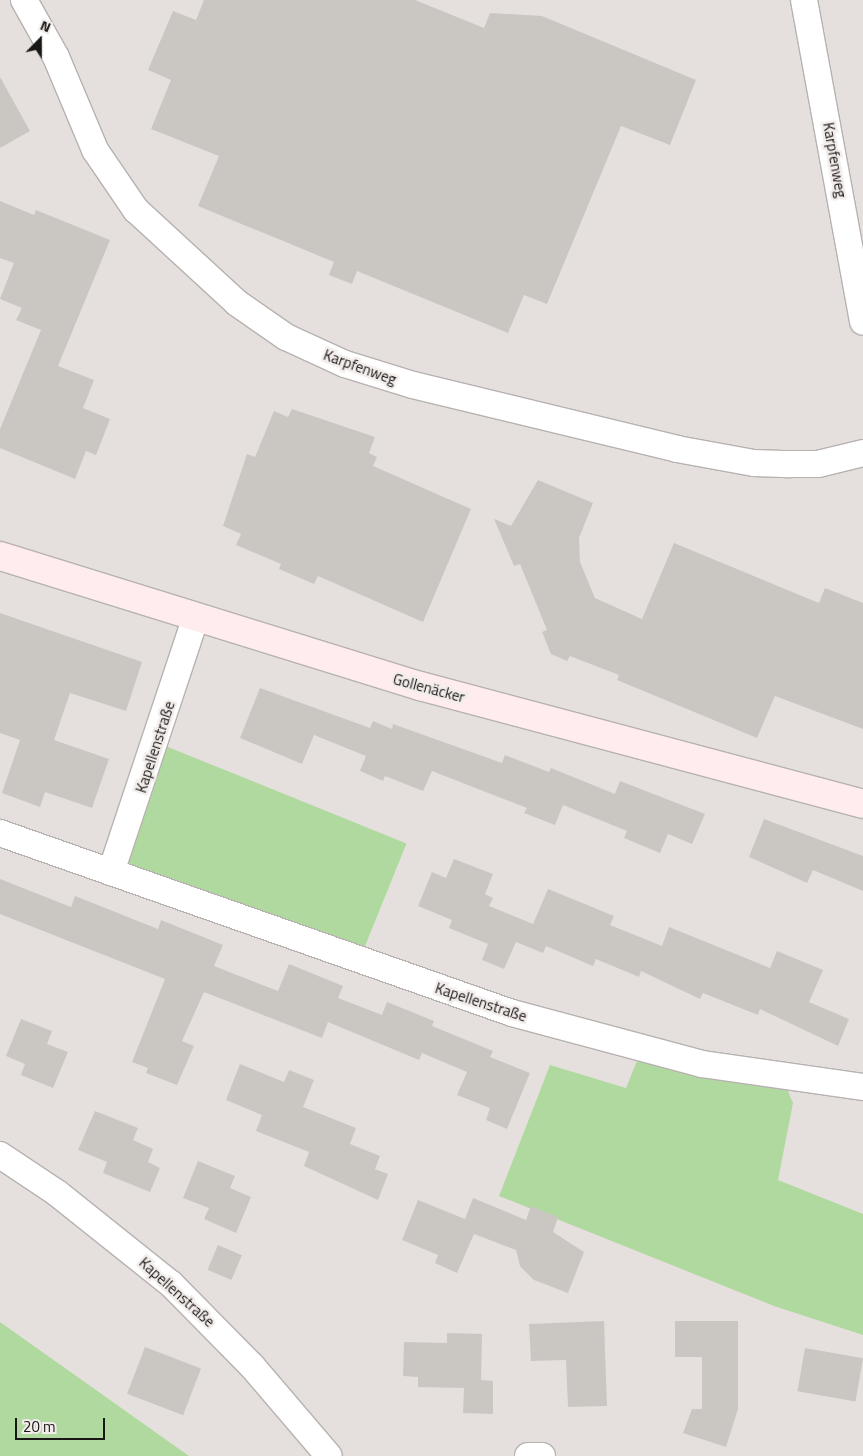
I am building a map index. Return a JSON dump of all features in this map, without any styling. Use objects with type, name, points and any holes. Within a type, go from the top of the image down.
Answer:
[{"type":"street","name":"Karpfenweg","points":[[24,0],[63,73],[95,150],[136,210],[237,303],[286,337],[344,364],[413,385],[677,449],[754,463],[790,464],[818,464],[863,453]]},
{"type":"street","name":"Karpfenweg","points":[[804,0],[863,322]]},
{"type":"street","name":"Gollenäcker","points":[[0,556],[195,620],[420,686],[863,804]]},
{"type":"street","name":"Kapellenstraße","points":[[112,872],[195,620]]},
{"type":"street","name":"Kapellenstraße","points":[[0,833],[512,1013],[702,1064],[863,1087]]},
{"type":"street","name":"Kapellenstraße","points":[[0,1155],[57,1193],[171,1284],[252,1366],[330,1456]]},
{"type":"street","points":[[528,1456],[542,1456]]},
{"type":"green space","points":[[158,743],[406,843],[355,970],[107,870]]},
{"type":"green space","points":[[637,1061],[787,1089],[793,1103],[778,1180],[863,1214],[863,1335],[774,1306],[499,1196],[550,1065],[626,1088]]},
{"type":"green space","points":[[0,1322],[189,1456],[0,1456]]},
{"type":"building","points":[[204,0],[415,0],[484,28],[490,13],[542,16],[696,80],[670,145],[621,126],[547,304],[524,295],[508,333],[357,271],[352,284],[329,275],[334,262],[198,206],[219,156],[151,129],[171,80],[148,70],[173,11],[196,20]]},
{"type":"building","points":[[0,77],[30,131],[0,148]]},
{"type":"building","points":[[0,201],[34,215],[36,210],[110,240],[58,366],[94,380],[83,408],[110,419],[96,455],[86,451],[75,479],[0,448],[0,429],[41,330],[16,320],[22,308],[0,299],[14,263],[0,258]]},
{"type":"building","points":[[292,409],[375,437],[369,453],[377,457],[373,466],[471,509],[423,622],[318,576],[314,584],[279,569],[281,564],[236,545],[241,534],[223,526],[247,454],[255,457],[274,411],[288,417]]},
{"type":"building","points":[[538,480],[593,503],[579,538],[580,562],[595,598],[642,619],[674,543],[819,603],[825,588],[863,603],[863,729],[775,696],[757,738],[617,680],[619,675],[570,656],[567,661],[551,654],[542,632],[547,630],[520,564],[514,566],[494,519],[511,526]]},
{"type":"building","points":[[0,613],[142,662],[126,711],[70,693],[54,740],[109,759],[92,808],[45,792],[40,807],[2,793],[20,740],[0,733]]},
{"type":"building","points":[[260,688],[370,728],[373,721],[392,729],[393,724],[502,763],[505,755],[549,772],[551,768],[615,794],[620,781],[705,814],[692,844],[668,834],[660,853],[624,838],[627,831],[563,805],[555,825],[524,813],[527,808],[432,771],[423,791],[385,776],[383,781],[360,771],[366,756],[314,735],[302,764],[240,738]]},
{"type":"building","points":[[764,819],[863,856],[863,891],[813,870],[807,883],[749,857]]},
{"type":"building","points":[[454,859],[493,874],[485,894],[493,898],[489,906],[533,924],[548,889],[614,916],[610,925],[662,946],[669,927],[770,968],[777,951],[823,970],[809,1002],[849,1019],[838,1046],[760,1009],[758,1015],[703,993],[700,999],[641,971],[639,977],[596,959],[593,966],[546,946],[543,953],[516,942],[504,969],[482,960],[488,944],[449,928],[452,920],[418,906],[432,872],[446,878]]},
{"type":"building","points":[[0,879],[71,907],[75,896],[158,929],[161,920],[223,945],[214,966],[278,991],[289,964],[343,986],[338,998],[382,1015],[387,1002],[434,1021],[432,1026],[493,1051],[490,1057],[530,1073],[507,1129],[486,1120],[490,1108],[457,1095],[467,1072],[422,1053],[419,1060],[328,1022],[322,1038],[204,992],[182,1041],[194,1046],[177,1085],[146,1073],[148,1068],[132,1062],[165,979],[0,914]]},
{"type":"building","points":[[21,1019],[52,1031],[47,1044],[68,1052],[53,1088],[21,1075],[25,1064],[6,1056]]},
{"type":"building","points":[[240,1064],[284,1082],[289,1070],[314,1080],[303,1107],[356,1128],[350,1144],[380,1156],[375,1169],[388,1174],[378,1200],[304,1166],[309,1152],[256,1131],[262,1115],[226,1100]]},
{"type":"building","points":[[95,1111],[138,1128],[133,1140],[153,1149],[148,1162],[160,1168],[150,1192],[103,1173],[107,1162],[78,1150]]},
{"type":"building","points":[[198,1161],[235,1176],[230,1188],[251,1197],[236,1233],[204,1219],[209,1208],[183,1198]]},
{"type":"building","points":[[473,1198],[526,1220],[531,1206],[558,1217],[553,1232],[584,1252],[568,1293],[534,1280],[520,1266],[516,1250],[474,1234],[457,1273],[435,1263],[438,1255],[402,1240],[418,1200],[465,1219]]},
{"type":"building","points":[[218,1245],[242,1255],[231,1280],[207,1270]]},
{"type":"building","points":[[604,1321],[607,1406],[568,1407],[566,1360],[531,1361],[529,1324]]},
{"type":"building","points":[[675,1321],[738,1321],[738,1409],[726,1447],[683,1433],[692,1409],[702,1409],[702,1357],[675,1357]]},
{"type":"building","points":[[447,1333],[482,1334],[481,1380],[493,1381],[493,1414],[463,1413],[464,1388],[418,1387],[418,1377],[403,1376],[404,1342],[447,1343]]},
{"type":"building","points":[[145,1347],[201,1369],[183,1415],[127,1394]]},
{"type":"building","points":[[805,1348],[863,1358],[855,1402],[797,1391]]}]
